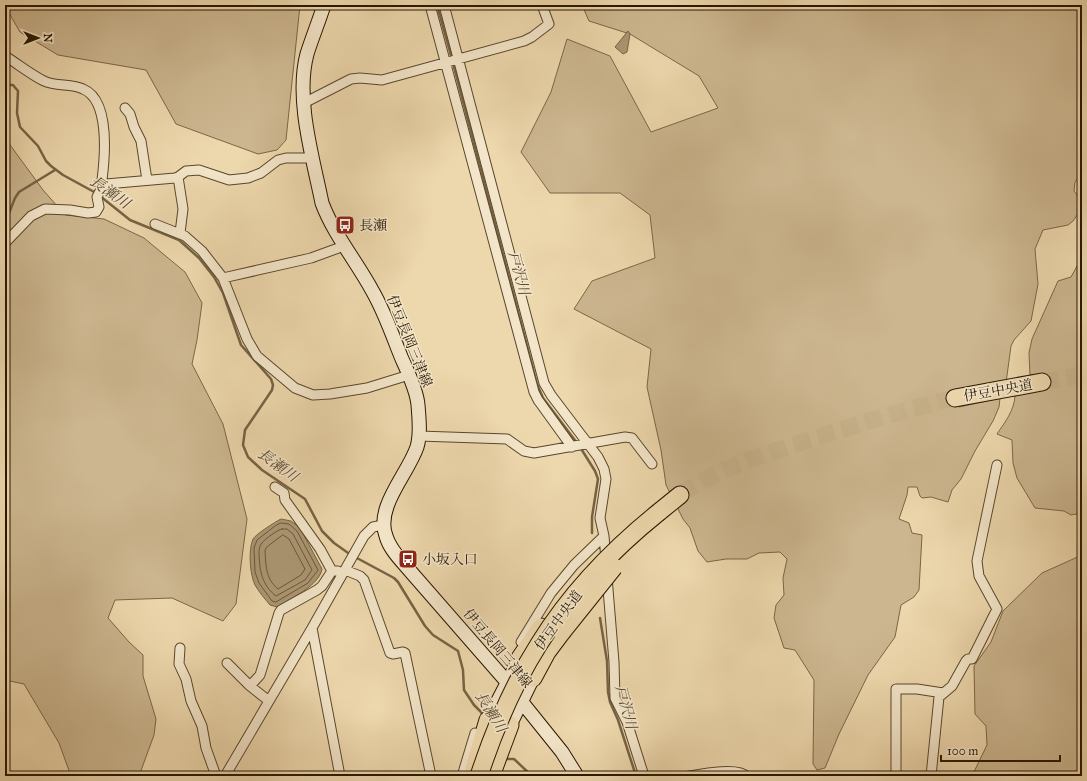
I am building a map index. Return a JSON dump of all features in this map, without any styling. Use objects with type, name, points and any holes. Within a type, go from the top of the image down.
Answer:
[{"type":"highway","name":"伊豆中央道","points":[[955,400],[1042,383]]},
{"type":"highway","name":"伊豆中央道","points":[[485,773],[495,730],[516,685],[539,643],[555,620],[587,580],[619,547],[681,496]]},
{"type":"highway","name":"伊豆中央道","points":[[485,773],[500,732],[520,687],[544,645],[580,595],[656,516]]},
{"type":"highway","points":[[520,658],[546,620],[584,572],[611,545],[634,526],[656,516]]},
{"type":"highway","points":[[533,678],[547,652],[639,535]]},
{"type":"highway","points":[[485,773],[488,720]]},
{"type":"highway","points":[[485,773],[510,725]]},
{"type":"main road","name":"伊豆長岡三津線","points":[[324,5],[307,55],[304,77],[304,103],[312,158],[322,203],[326,214],[344,246],[373,292],[409,375],[418,403],[419,436],[413,456],[385,514],[383,525],[386,536],[390,546],[404,564],[508,682],[521,701],[562,752],[577,776]]},
{"type":"main road","points":[[488,720],[520,658]]},
{"type":"main road","points":[[510,725],[533,678]]},
{"type":"street","points":[[430,5],[452,61],[544,383],[551,395],[598,457],[604,469],[606,479],[600,518],[604,536],[616,698],[627,722],[644,776]]},
{"type":"street","points":[[444,5],[452,61],[534,392],[538,400],[573,447]]},
{"type":"street","points":[[304,103],[351,80],[360,78],[382,80],[532,38],[548,24],[542,5]]},
{"type":"street","points":[[5,56],[44,81],[53,84],[81,88],[92,95],[101,114],[104,148],[102,180],[104,183],[98,195],[98,210],[93,214],[70,210],[45,209],[39,211],[24,222],[5,243]]},
{"type":"street","points":[[125,108],[130,114],[141,141],[147,180]]},
{"type":"street","points":[[104,183],[178,178],[186,171],[199,170],[229,180],[248,178],[261,173],[278,160],[286,158],[312,158]]},
{"type":"street","points":[[178,178],[183,209],[180,233]]},
{"type":"street","points":[[155,224],[180,233],[202,251],[224,278],[247,339],[257,356],[300,391],[321,395],[357,390],[409,375]]},
{"type":"street","points":[[224,278],[311,258],[344,246]]},
{"type":"street","points":[[419,436],[507,439],[524,451],[534,453],[626,437],[632,438],[652,464]]},
{"type":"street","points":[[931,776],[939,697],[956,681],[966,661],[972,659],[997,609],[978,576],[977,561],[997,465]]},
{"type":"street","points":[[275,486],[284,493],[285,500],[320,548],[332,571]]},
{"type":"street","points":[[225,776],[364,536],[373,527],[383,525]]},
{"type":"street","points":[[520,658],[518,652],[519,646],[551,593],[574,565],[604,536]]},
{"type":"street","points":[[332,571],[341,571],[346,568]]},
{"type":"street","points":[[346,568],[364,580],[390,653],[405,653],[431,776]]},
{"type":"street","points":[[250,686],[260,675],[281,610],[317,590],[322,586],[332,571]]},
{"type":"street","points":[[533,678],[546,670],[565,637],[608,589]]},
{"type":"street","points":[[312,628],[340,776]]},
{"type":"street","points":[[180,648],[179,664],[186,679],[191,701],[202,726],[206,748],[216,776]]},
{"type":"street","points":[[227,663],[250,686],[269,701]]},
{"type":"street","points":[[896,776],[896,689],[943,693]]},
{"type":"street","points":[[462,776],[480,719],[496,703]]},
{"type":"street","points":[[689,776],[729,771],[742,773],[746,776]]},
{"type":"shaded area","points":[[5,5],[300,5],[286,140],[277,150],[258,154],[176,124],[146,70],[58,55],[20,32],[6,8],[5,9]]},
{"type":"shaded area","points":[[582,5],[1082,5],[1082,174],[1075,182],[1074,191],[1082,201],[1082,208],[1073,221],[1068,225],[1043,230],[1035,249],[1038,284],[1031,321],[1014,340],[1011,346],[1006,383],[955,393],[959,407],[1000,398],[999,407],[993,421],[975,451],[961,479],[952,490],[948,502],[931,497],[922,498],[917,487],[908,487],[907,495],[899,519],[909,523],[912,533],[922,535],[919,590],[914,597],[901,605],[895,637],[868,675],[839,734],[825,768],[817,770],[813,764],[814,680],[795,650],[784,648],[774,618],[776,605],[784,595],[783,578],[787,559],[780,552],[759,553],[747,559],[726,559],[707,562],[698,551],[690,528],[683,519],[666,485],[661,450],[647,387],[651,349],[574,309],[592,281],[655,258],[650,215],[620,193],[550,193],[521,152],[551,92],[567,39],[610,56],[651,132],[718,108],[699,76],[630,34],[589,21]]},
{"type":"shaded area","points":[[5,138],[43,190],[65,215],[104,219],[144,238],[185,272],[202,303],[192,364],[223,424],[247,519],[236,604],[223,621],[172,598],[115,600],[108,618],[129,642],[143,655],[143,676],[156,719],[154,735],[139,776],[71,776],[59,743],[24,684],[5,680]]},
{"type":"shaded area","points":[[1082,257],[1082,513],[1071,515],[1064,511],[1035,508],[1017,478],[1013,463],[1012,440],[997,434],[1011,411],[1015,396],[1041,390],[1038,374],[1030,375],[1029,353],[1032,339],[1058,281],[1071,277]]},
{"type":"shaded area","points":[[1082,555],[1082,776],[972,776],[987,745],[986,726],[975,714],[974,666],[991,642],[1003,611],[1042,573]]},
{"type":"water","points":[[628,31],[630,34],[627,52],[623,54],[615,47]]},
{"type":"water","points":[[281,519],[291,521],[300,528],[322,569],[316,581],[297,596],[277,607],[270,605],[260,593],[253,581],[250,562],[250,549],[255,537]]},
{"type":"waterway","name":"戸沢川","points":[[437,5],[452,59]]},
{"type":"waterway","name":"戸沢川","points":[[453,63],[537,384],[543,398],[577,443]]},
{"type":"waterway","name":"長瀬川","points":[[5,85],[13,85],[18,91],[17,113],[20,127],[38,146],[46,161],[63,175],[96,193]]},
{"type":"waterway","points":[[5,223],[19,192],[55,170]]},
{"type":"waterway","name":"長瀬川","points":[[100,196],[130,220],[179,240],[199,258],[214,277],[223,293],[241,345],[271,379],[273,385],[272,390],[245,430],[243,445],[248,457],[262,470],[305,499],[322,531],[334,543],[351,555]]},
{"type":"waterway","name":"戸沢川","points":[[580,447],[595,471],[598,479],[592,517],[592,533]]},
{"type":"waterway","name":"長瀬川","points":[[355,557],[394,578],[425,626],[433,635],[458,651],[463,670],[464,690],[484,717]]},
{"type":"waterway","name":"戸沢川","points":[[600,618],[607,661],[608,692],[610,702],[618,720],[636,776]]},
{"type":"waterway","name":"長瀬川","points":[[504,757],[506,759],[514,759],[532,776]]},
{"type":"tunnel","points":[[1042,382],[1082,375]]},
{"type":"tunnel","points":[[680,495],[711,476],[758,457],[881,418],[955,398]]},
{"type":"place","name":"長瀬","points":[[345,225]]},
{"type":"place","name":"小坂入口","points":[[408,559]]}]
